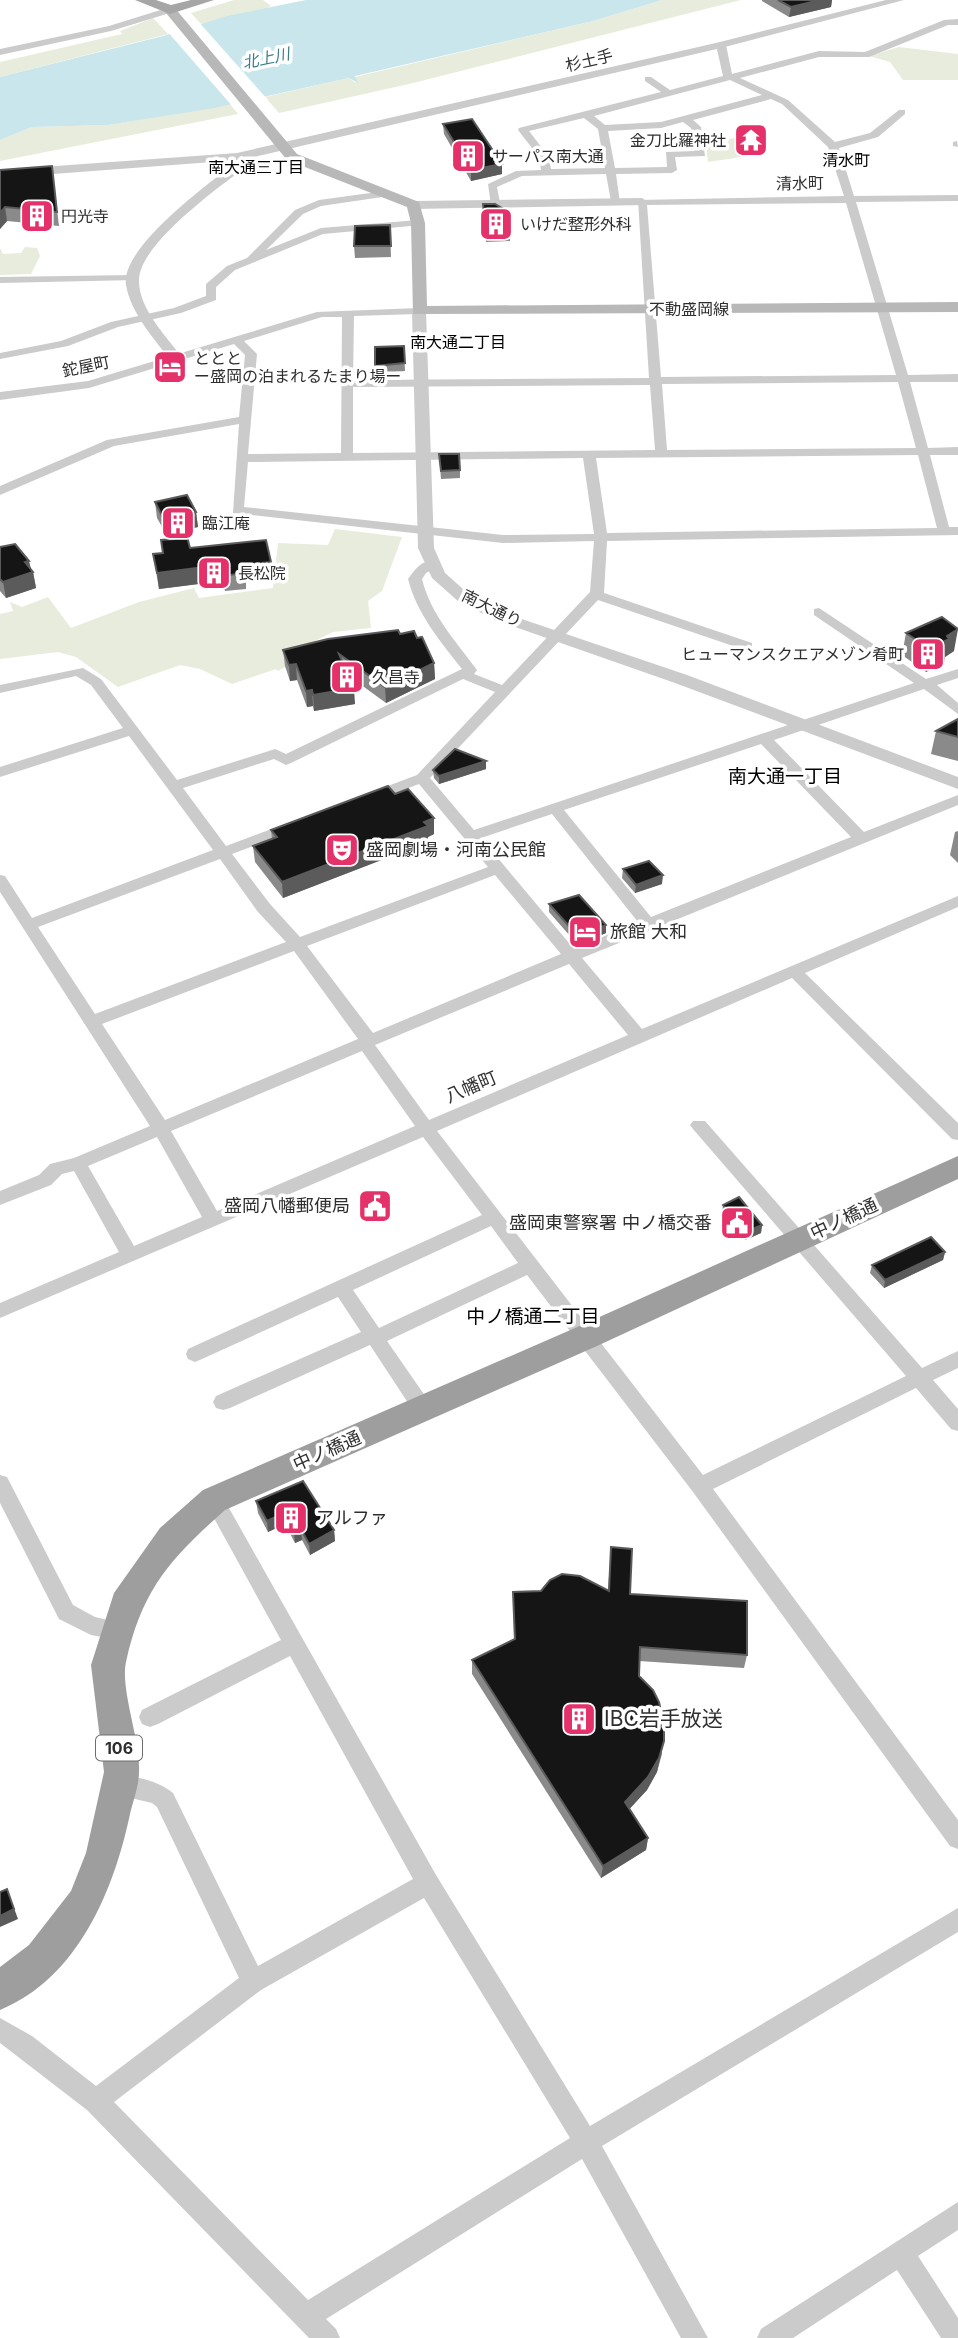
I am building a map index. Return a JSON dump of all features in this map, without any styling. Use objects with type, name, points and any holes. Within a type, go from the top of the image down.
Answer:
[{"type":"highway","name":"中ノ橋通","points":[[0,1991],[42,1958],[85,1903],[104,1853],[122,1772],[108,1665],[130,1593],[171,1538],[214,1500],[586,1337],[958,1167]]},
{"type":"main road","points":[[142,0],[172,13],[270,128],[292,158],[414,205],[418,223],[419,312]]},
{"type":"main road","points":[[172,13],[207,0]]},
{"type":"main road","name":"不動盛岡線","points":[[419,312],[958,307]]},
{"type":"street","name":"杉土手","points":[[0,174],[225,157],[265,151],[722,45],[899,0]]},
{"type":"street","points":[[0,52],[172,13]]},
{"type":"street","points":[[546,172],[544,157],[523,130],[733,79],[820,54],[866,55],[947,22],[958,22]]},
{"type":"street","points":[[237,341],[251,354],[237,510],[503,540],[951,531],[924,451],[884,307],[833,146],[785,102],[733,79],[726,68],[722,45]]},
{"type":"street","points":[[648,79],[670,93]]},
{"type":"street","points":[[666,140],[684,118],[771,96]]},
{"type":"street","points":[[833,146],[874,135],[902,112]]},
{"type":"street","points":[[586,115],[603,128],[666,140],[701,154],[696,127],[684,118]]},
{"type":"street","points":[[603,128],[615,201]]},
{"type":"street","points":[[495,203],[492,186],[520,173],[672,170],[666,140]]},
{"type":"street","points":[[177,360],[145,316],[132,278],[143,252],[244,162],[265,151]]},
{"type":"street","points":[[225,157],[244,162]]},
{"type":"street","points":[[247,261],[299,212],[318,203],[386,194]]},
{"type":"street","name":"清水町","points":[[642,202],[958,198]]},
{"type":"street","points":[[414,205],[642,202],[661,453]]},
{"type":"street","points":[[0,356],[64,344],[115,324],[177,311],[212,298],[210,286],[231,268],[321,231],[418,223]]},
{"type":"street","points":[[0,280],[132,278]]},
{"type":"street","points":[[347,457],[348,312]]},
{"type":"street","points":[[174,786],[275,754],[286,760],[470,670],[426,609],[415,579],[421,570],[432,564],[426,548],[419,312]]},
{"type":"street","name":"鉈屋町","points":[[0,396],[89,384],[177,360],[321,314],[419,312]]},
{"type":"street","points":[[348,384],[958,378]]},
{"type":"street","points":[[0,491],[111,443],[247,419]]},
{"type":"street","points":[[242,458],[958,451]]},
{"type":"street","points":[[348,806],[422,778],[596,595],[601,538],[589,454]]},
{"type":"street","name":"南大通り","points":[[432,564],[438,575],[465,599],[504,618],[805,724],[958,783]]},
{"type":"street","points":[[596,595],[747,646]]},
{"type":"street","points":[[819,612],[925,683],[958,710]]},
{"type":"street","points":[[0,690],[78,671],[96,682],[264,908],[297,944],[367,1037],[365,1043]]},
{"type":"street","points":[[471,836],[958,673]]},
{"type":"street","points":[[463,674],[504,691]]},
{"type":"street","points":[[0,772],[133,730]]},
{"type":"street","points":[[764,738],[862,839]]},
{"type":"street","points":[[422,778],[640,1038]]},
{"type":"street","points":[[0,1198],[45,1180],[56,1169],[78,1163],[648,924],[958,800]]},
{"type":"street","points":[[554,807],[648,924]]},
{"type":"street","points":[[28,925],[310,820]]},
{"type":"street","points":[[90,1022],[499,868]]},
{"type":"street","points":[[0,880],[161,1128],[212,1220]]},
{"type":"street","name":"八幡町","points":[[0,1311],[958,901]]},
{"type":"street","points":[[796,972],[958,1134]]},
{"type":"street","points":[[365,1043],[426,1129],[700,1486],[958,1838]]},
{"type":"street","points":[[699,1125],[801,1239],[958,1423]]},
{"type":"street","points":[[78,1163],[131,1255]]},
{"type":"street","points":[[195,1354],[494,1217]]},
{"type":"street","points":[[223,1402],[531,1265]]},
{"type":"street","points":[[341,1287],[423,1409]]},
{"type":"street","points":[[700,1486],[958,1359]]},
{"type":"street","points":[[0,1483],[66,1612],[91,1626],[118,1631]]},
{"type":"street","points":[[214,1500],[428,1883],[586,2142],[695,2338]]},
{"type":"street","points":[[150,1717],[294,1644]]},
{"type":"street","points":[[118,1786],[157,1793],[165,1800],[253,1982]]},
{"type":"street","points":[[96,2101],[253,1982],[428,1883]]},
{"type":"street","points":[[305,2317],[586,2142],[958,1919]]},
{"type":"street","points":[[0,2030],[24,2044],[96,2101],[327,2338]]},
{"type":"street","points":[[770,2338],[958,2215]]},
{"type":"street","points":[[900,2252],[956,2338]]},
{"type":"green space","points":[[234,0],[263,0],[271,6],[261,11],[201,24],[191,13]]},
{"type":"green space","points":[[662,0],[741,0],[409,84],[279,113],[265,97],[349,78],[356,83],[355,77],[593,21]]},
{"type":"green space","points":[[153,18],[168,34],[0,77],[0,62],[122,34],[120,31]]},
{"type":"green space","points":[[899,47],[958,54],[958,80],[903,80],[890,62],[869,56]]},
{"type":"green space","points":[[230,104],[238,114],[0,161],[0,140],[32,127],[108,125]]},
{"type":"green space","points":[[734,138],[755,155],[708,162],[706,143]]},
{"type":"green space","points":[[25,247],[37,248],[40,256],[31,274],[0,275],[0,248],[3,254],[21,253]]},
{"type":"green space","points":[[335,529],[402,537],[382,591],[368,601],[371,628],[333,632],[299,649],[304,656],[278,671],[276,669],[232,684],[200,669],[180,665],[118,687],[76,657],[58,652],[0,659],[0,614],[13,611],[10,602],[22,607],[48,597],[71,628],[139,602],[194,588],[199,598],[273,588],[278,543],[328,545]]},
{"type":"water","name":"北上川","points":[[306,0],[662,0],[593,21],[355,76],[358,83],[349,78],[214,108],[108,125],[32,127],[0,140],[0,77],[163,36],[227,16]]},
{"type":"pier","points":[[198,21],[268,100],[233,107],[167,31]]},
{"type":"building","points":[[778,0],[820,0],[791,7]]},
{"type":"building","points":[[472,119],[502,164],[471,170],[443,124]]},
{"type":"building","points":[[52,166],[57,212],[5,207],[0,213],[0,170]]},
{"type":"building","points":[[483,204],[495,204],[505,210],[510,234],[486,235]]},
{"type":"building","points":[[390,225],[391,246],[354,246],[355,226]]},
{"type":"building","points":[[404,346],[405,363],[375,366],[375,347]]},
{"type":"building","points":[[439,454],[459,454],[460,470],[441,471]]},
{"type":"building","points":[[187,495],[196,512],[181,514],[190,548],[266,540],[271,562],[243,565],[245,573],[223,576],[220,565],[157,573],[153,554],[163,553],[161,540],[174,539],[155,502]]},
{"type":"building","points":[[15,544],[29,561],[25,562],[33,572],[3,582],[0,579],[0,547]]},
{"type":"building","points":[[942,617],[958,629],[947,636],[949,639],[930,649],[906,633]]},
{"type":"building","points":[[398,630],[400,634],[414,631],[417,638],[422,637],[434,663],[385,687],[339,654],[354,688],[313,695],[312,690],[306,691],[296,664],[289,665],[283,650],[328,639]]},
{"type":"building","points":[[958,719],[958,737],[936,731]]},
{"type":"building","points":[[455,749],[486,761],[439,776],[433,770]]},
{"type":"building","name":"盛岡劇場・河南公民館","points":[[388,786],[395,794],[408,789],[434,818],[424,822],[428,826],[282,882],[253,846],[277,837],[271,830]]},
{"type":"building","points":[[649,861],[663,875],[636,885],[623,869]]},
{"type":"building","points":[[579,895],[606,925],[578,936],[549,904]]},
{"type":"building","points":[[739,1197],[762,1225],[746,1232],[723,1205]]},
{"type":"building","points":[[931,1237],[945,1252],[885,1280],[872,1265]]},
{"type":"building","name":"アルファ","points":[[303,1481],[334,1530],[309,1544],[301,1529],[294,1532],[284,1513],[267,1521],[256,1501]]},
{"type":"building","name":"IBC岩手放送","points":[[611,1547],[632,1549],[630,1594],[747,1601],[747,1655],[640,1647],[639,1676],[653,1690],[659,1702],[664,1724],[664,1741],[659,1758],[648,1777],[625,1802],[648,1838],[603,1866],[472,1660],[515,1639],[513,1592],[541,1591],[550,1580],[562,1574],[580,1576],[609,1591]]},
{"type":"building","points":[[7,1889],[14,1909],[0,1916],[0,1892]]},
{"type":"place","name":"金刀比羅神社","points":[[751,140]]},
{"type":"place","name":"サーパス南大通","points":[[468,156]]},
{"type":"place","name":"円光寺","points":[[37,216]]},
{"type":"place","name":"いけだ整形外科","points":[[496,224]]},
{"type":"place","name":"ととと ー盛岡の泊まれるたまり場ー","points":[[170,367]]},
{"type":"place","name":"臨江庵","points":[[178,523]]},
{"type":"place","name":"長松院","points":[[214,573]]},
{"type":"place","name":"ヒューマンスクエアメゾン肴町","points":[[928,654]]},
{"type":"place","name":"久昌寺","points":[[347,677]]},
{"type":"place","name":"盛岡劇場・河南公民館","points":[[342,850]]},
{"type":"place","name":"旅館 大和","points":[[585,932]]},
{"type":"place","name":"盛岡八幡郵便局","points":[[375,1206]]},
{"type":"place","name":"盛岡東警察署 中ノ橋交番","points":[[737,1223]]},
{"type":"place","name":"アルファ","points":[[291,1518]]},
{"type":"place","name":"IBC岩手放送","points":[[579,1719]]},
{"type":"district","name":"清水町","points":[[846,160]]},
{"type":"district","name":"南大通三丁目","points":[[256,167]]},
{"type":"district","name":"南大通二丁目","points":[[458,342]]},
{"type":"district","name":"南大通一丁目","points":[[785,776]]},
{"type":"district","name":"中ノ橋通二丁目","points":[[533,1316]]}]
